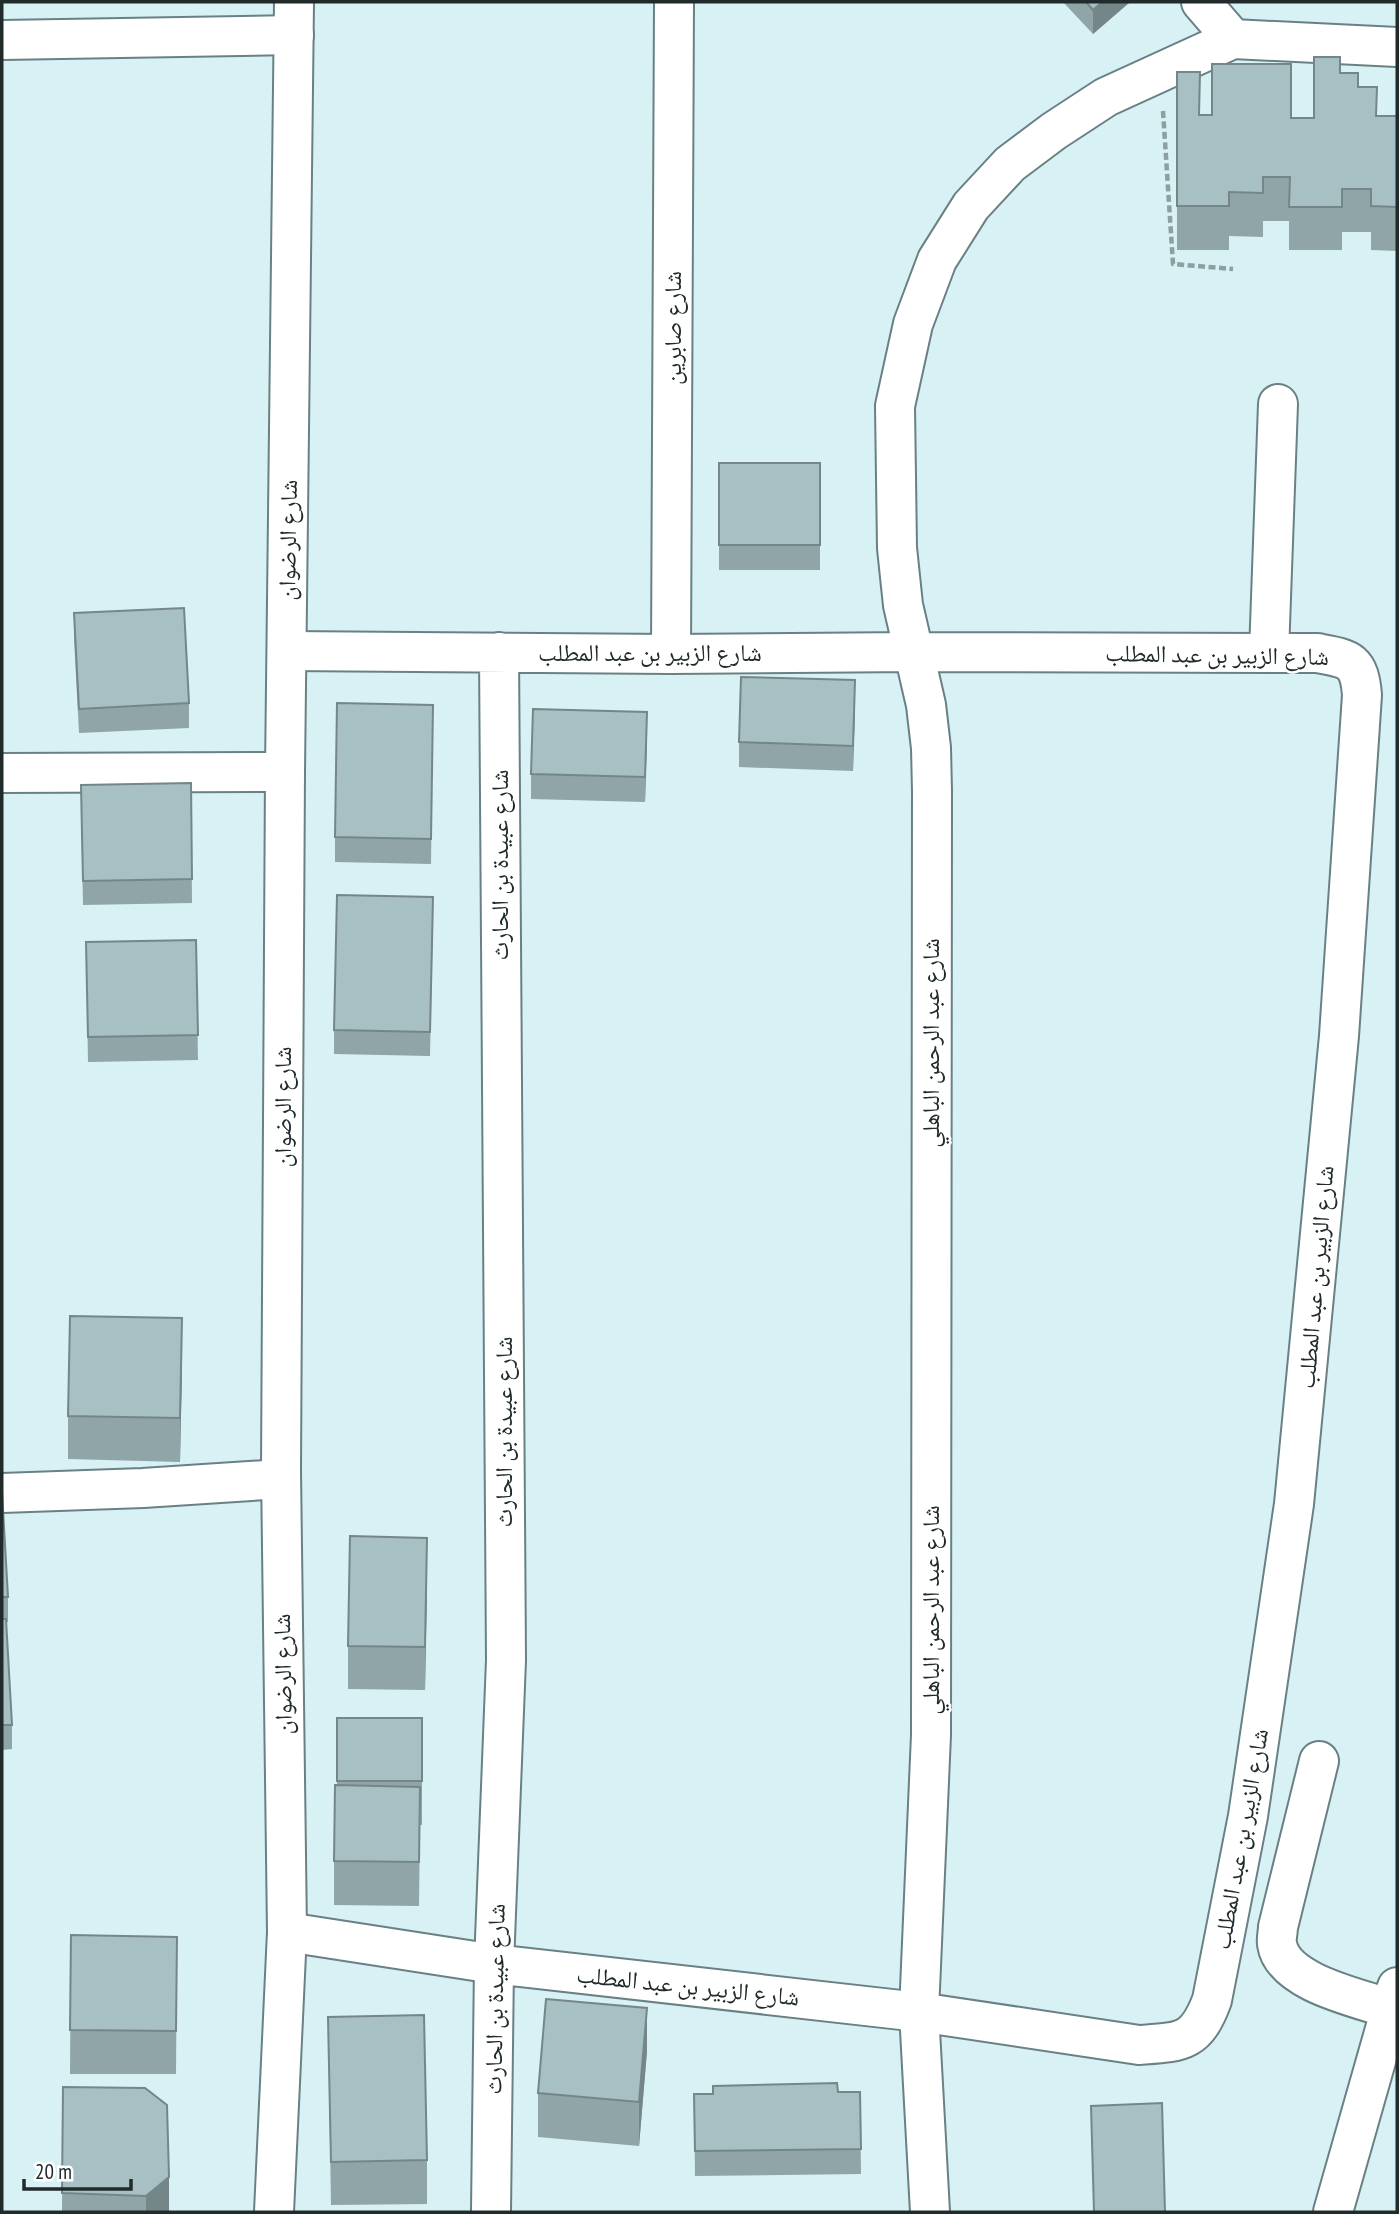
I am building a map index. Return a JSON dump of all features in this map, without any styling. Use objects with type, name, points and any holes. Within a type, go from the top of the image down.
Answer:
[{"type":"street","name":"شارع صابرين","points":[[671,654],[674,2]]},
{"type":"street","points":[[1201,2],[1233,39],[1397,47]]},
{"type":"street","points":[[2,40],[294,18]]},
{"type":"street","name":"شارع الرضوان","points":[[274,2212],[287,1932],[281,1479],[285,772],[294,18]]},
{"type":"street","name":"شارع عبد الرحمن الباهلي","points":[[930,2212],[919,2012],[931,1735],[932,791],[926,705],[903,605],[897,548],[895,406],[914,324],[937,260],[971,206],[1010,164],[1106,97],[1233,39]]},
{"type":"street","points":[[1269,653],[1278,404]]},
{"type":"street","name":"شارع الزبير بن عبد المطلب","points":[[287,652],[1317,653],[1349,660],[1357,668],[1362,695],[1339,1035],[1294,1504],[1248,1816],[1212,2000],[1201,2026],[1187,2038],[1165,2044],[1139,2045],[919,2012],[494,1964],[287,1932]]},
{"type":"street","name":"شارع عبيدة بن الحارث","points":[[491,2212],[494,1964],[506,1660],[499,652]]},
{"type":"street","points":[[2,773],[285,772]]},
{"type":"street","points":[[2,1493],[281,1479]]},
{"type":"street","points":[[1319,1761],[1276,1944],[1294,1971],[1308,1981],[1394,1998],[1333,2212]]},
{"type":"path","points":[[1160,72],[1174,264],[1233,269]]},
{"type":"building","points":[[1086,2],[1102,2],[1093,10]]},
{"type":"building","points":[[1314,57],[1340,57],[1340,73],[1358,73],[1358,87],[1377,87],[1376,116],[1397,116],[1397,207],[1371,206],[1371,189],[1342,189],[1342,207],[1289,207],[1290,177],[1263,177],[1263,193],[1229,192],[1229,206],[1177,206],[1177,72],[1200,72],[1199,115],[1212,115],[1212,64],[1291,64],[1291,118],[1314,118]]},
{"type":"building","points":[[719,463],[820,463],[820,545],[719,545]]},
{"type":"building","points":[[184,608],[189,703],[79,709],[74,613]]},
{"type":"building","points":[[741,677],[855,680],[853,746],[739,742]]},
{"type":"building","points":[[337,703],[433,705],[431,839],[335,837]]},
{"type":"building","points":[[533,709],[647,712],[645,777],[531,774]]},
{"type":"building","points":[[191,783],[192,879],[83,881],[81,785]]},
{"type":"building","points":[[337,895],[433,897],[430,1032],[334,1030]]},
{"type":"building","points":[[196,940],[198,1035],[88,1037],[86,942]]},
{"type":"building","points":[[70,1316],[182,1318],[180,1418],[68,1416]]},
{"type":"building","points":[[2,1492],[8,1597],[2,1597]]},
{"type":"building","points":[[350,1536],[427,1538],[425,1647],[348,1646]]},
{"type":"building","points":[[2,1619],[6,1619],[12,1725],[2,1725]]},
{"type":"building","points":[[337,1718],[422,1718],[422,1781],[337,1781]]},
{"type":"building","points":[[335,1785],[420,1787],[419,1862],[334,1861]]},
{"type":"building","points":[[71,1935],[177,1937],[176,2031],[70,2030]]},
{"type":"building","points":[[546,1999],[647,2008],[639,2102],[538,2093]]},
{"type":"building","points":[[424,2015],[427,2160],[331,2162],[328,2017]]},
{"type":"building","points":[[837,2083],[838,2092],[860,2092],[861,2149],[695,2151],[694,2094],[713,2094],[713,2086]]},
{"type":"building","points":[[63,2087],[145,2088],[167,2105],[169,2177],[146,2196],[62,2193]]},
{"type":"building","points":[[1162,2103],[1165,2212],[1094,2212],[1091,2106]]}]
